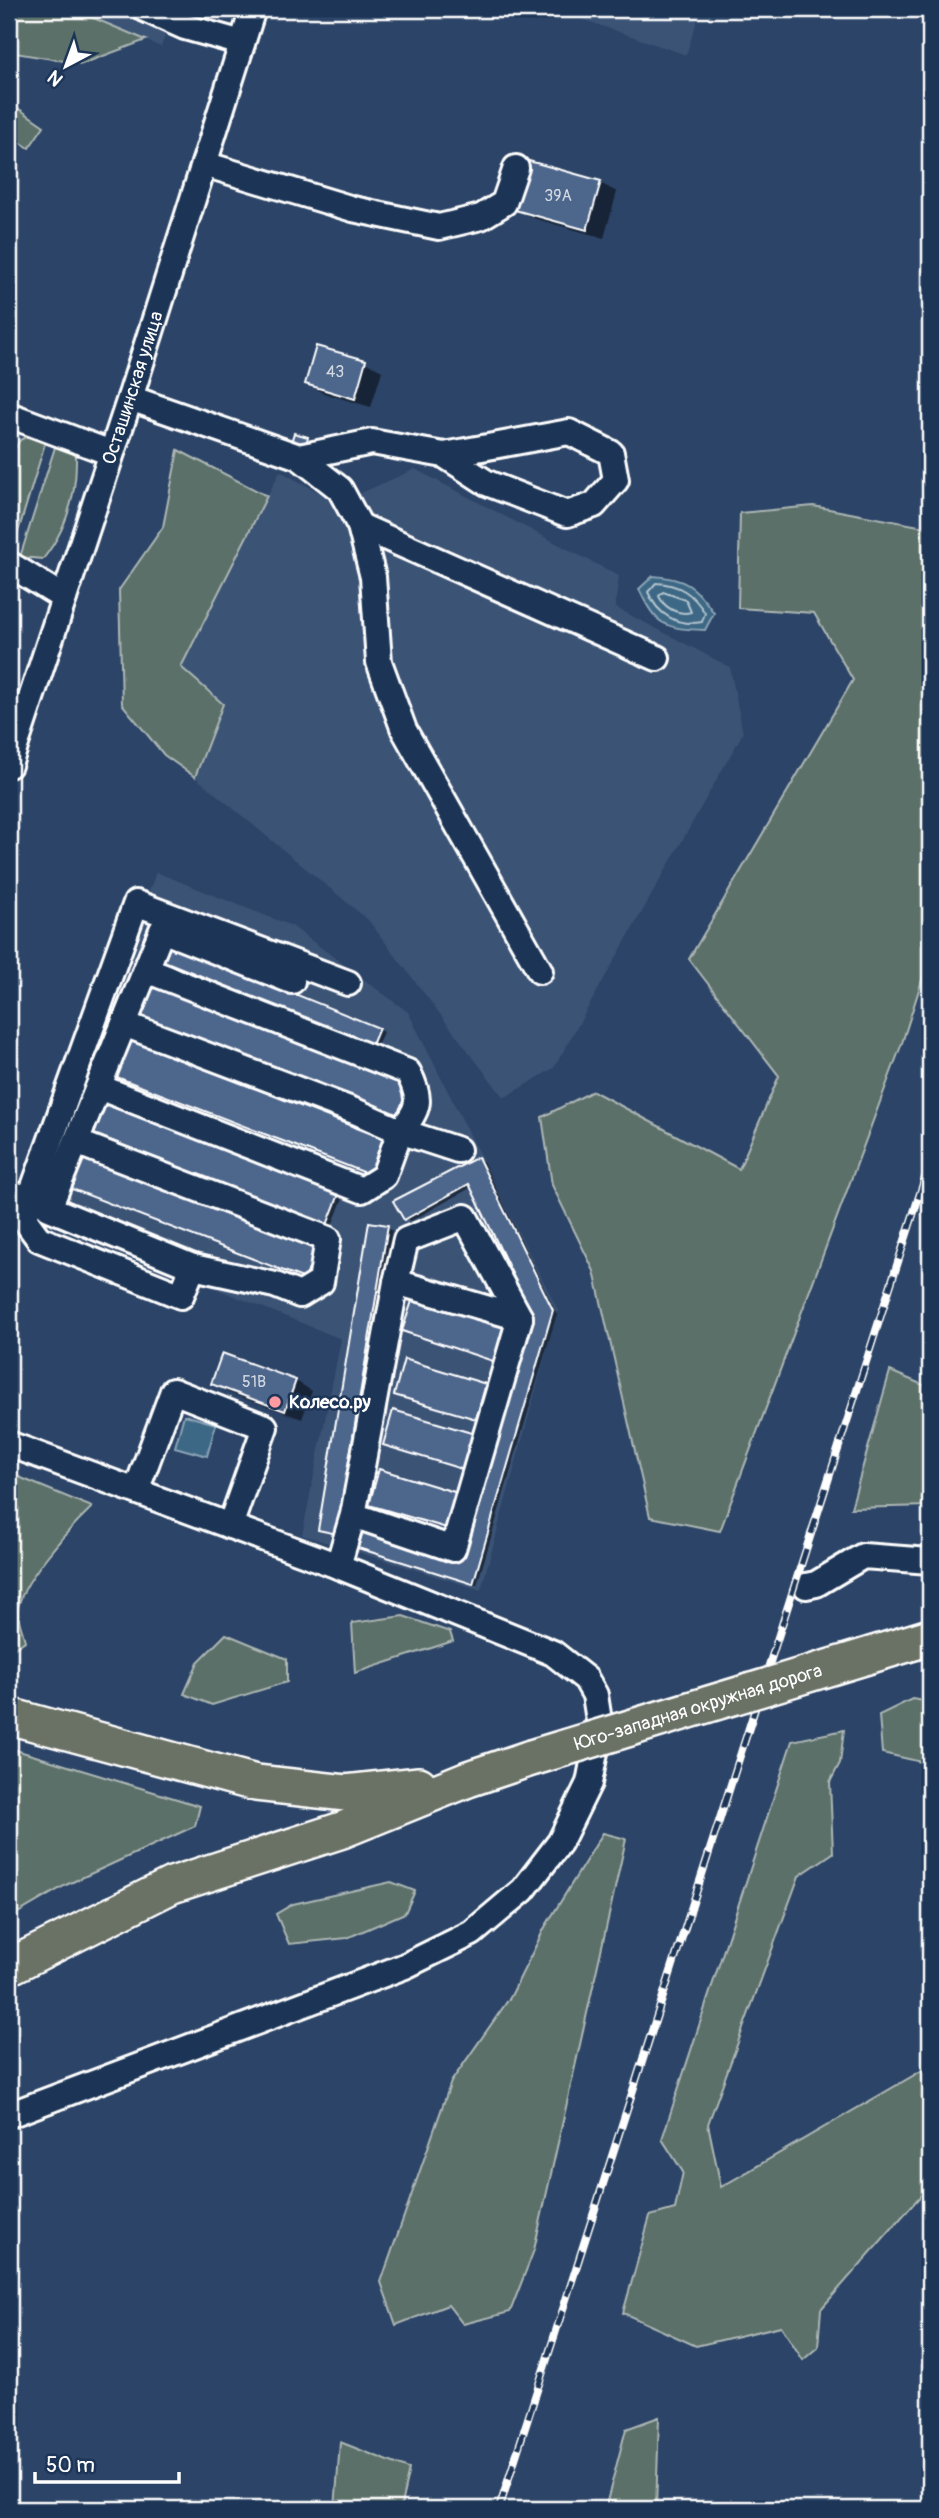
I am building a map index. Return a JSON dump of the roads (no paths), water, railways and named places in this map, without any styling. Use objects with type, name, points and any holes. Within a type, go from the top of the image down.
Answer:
[{"type":"highway","name":"Юго-западная окружная дорога","points":[[468,1779],[930,1637]]},
{"type":"highway","points":[[9,1716],[256,1783],[296,1790],[346,1793],[468,1779]]},
{"type":"highway","points":[[9,1967],[172,1885],[342,1830],[468,1779]]},
{"type":"street","points":[[145,9],[185,27],[242,43]]},
{"type":"street","name":"Осташинская улица","points":[[9,765],[130,398],[253,9]]},
{"type":"street","points":[[204,164],[353,209],[439,227],[481,217],[504,203],[516,168]]},
{"type":"street","points":[[130,398],[299,457],[340,489],[360,526],[373,577],[379,662],[404,730],[540,971]]},
{"type":"street","points":[[9,415],[111,453]]},
{"type":"street","points":[[299,457],[372,442],[444,455],[569,432],[611,453],[616,480],[594,505],[568,514],[487,483],[444,455]]},
{"type":"street","points":[[360,526],[657,658]]},
{"type":"street","points":[[9,564],[64,598]]},
{"type":"street","points":[[193,1267],[181,1296],[38,1239],[25,1220],[20,1196],[136,903],[348,983]]},
{"type":"street","points":[[76,1142],[328,1239],[321,1282],[300,1294],[275,1285],[193,1267],[49,1208],[162,930],[292,981]]},
{"type":"street","points":[[99,1087],[362,1190],[384,1176],[400,1131],[416,1113],[417,1090],[408,1072],[146,970]]},
{"type":"street","points":[[124,1024],[400,1131],[458,1150]]},
{"type":"street","points":[[338,1566],[353,1515],[406,1240],[465,1217],[520,1318],[453,1549],[353,1515]]},
{"type":"street","points":[[396,1282],[520,1318]]},
{"type":"street","points":[[136,1491],[173,1391],[265,1427],[230,1526]]},
{"type":"street","points":[[9,1444],[338,1566],[481,1621],[553,1653],[586,1679],[599,1712],[596,1758],[577,1813],[554,1852],[523,1890],[472,1933],[440,1951],[9,2115]]},
{"type":"street","points":[[806,1586],[816,1584],[863,1556],[930,1561]]},
{"type":"water","points":[[653,576],[682,582],[702,597],[714,613],[705,630],[671,626],[657,618],[639,589]]},
{"type":"water","points":[[184,1415],[216,1424],[207,1456],[175,1447]]},
{"type":"railway","points":[[499,2509],[930,1162]]},
{"type":"place","name":"Колесо.ру","points":[[275,1402]]}]
